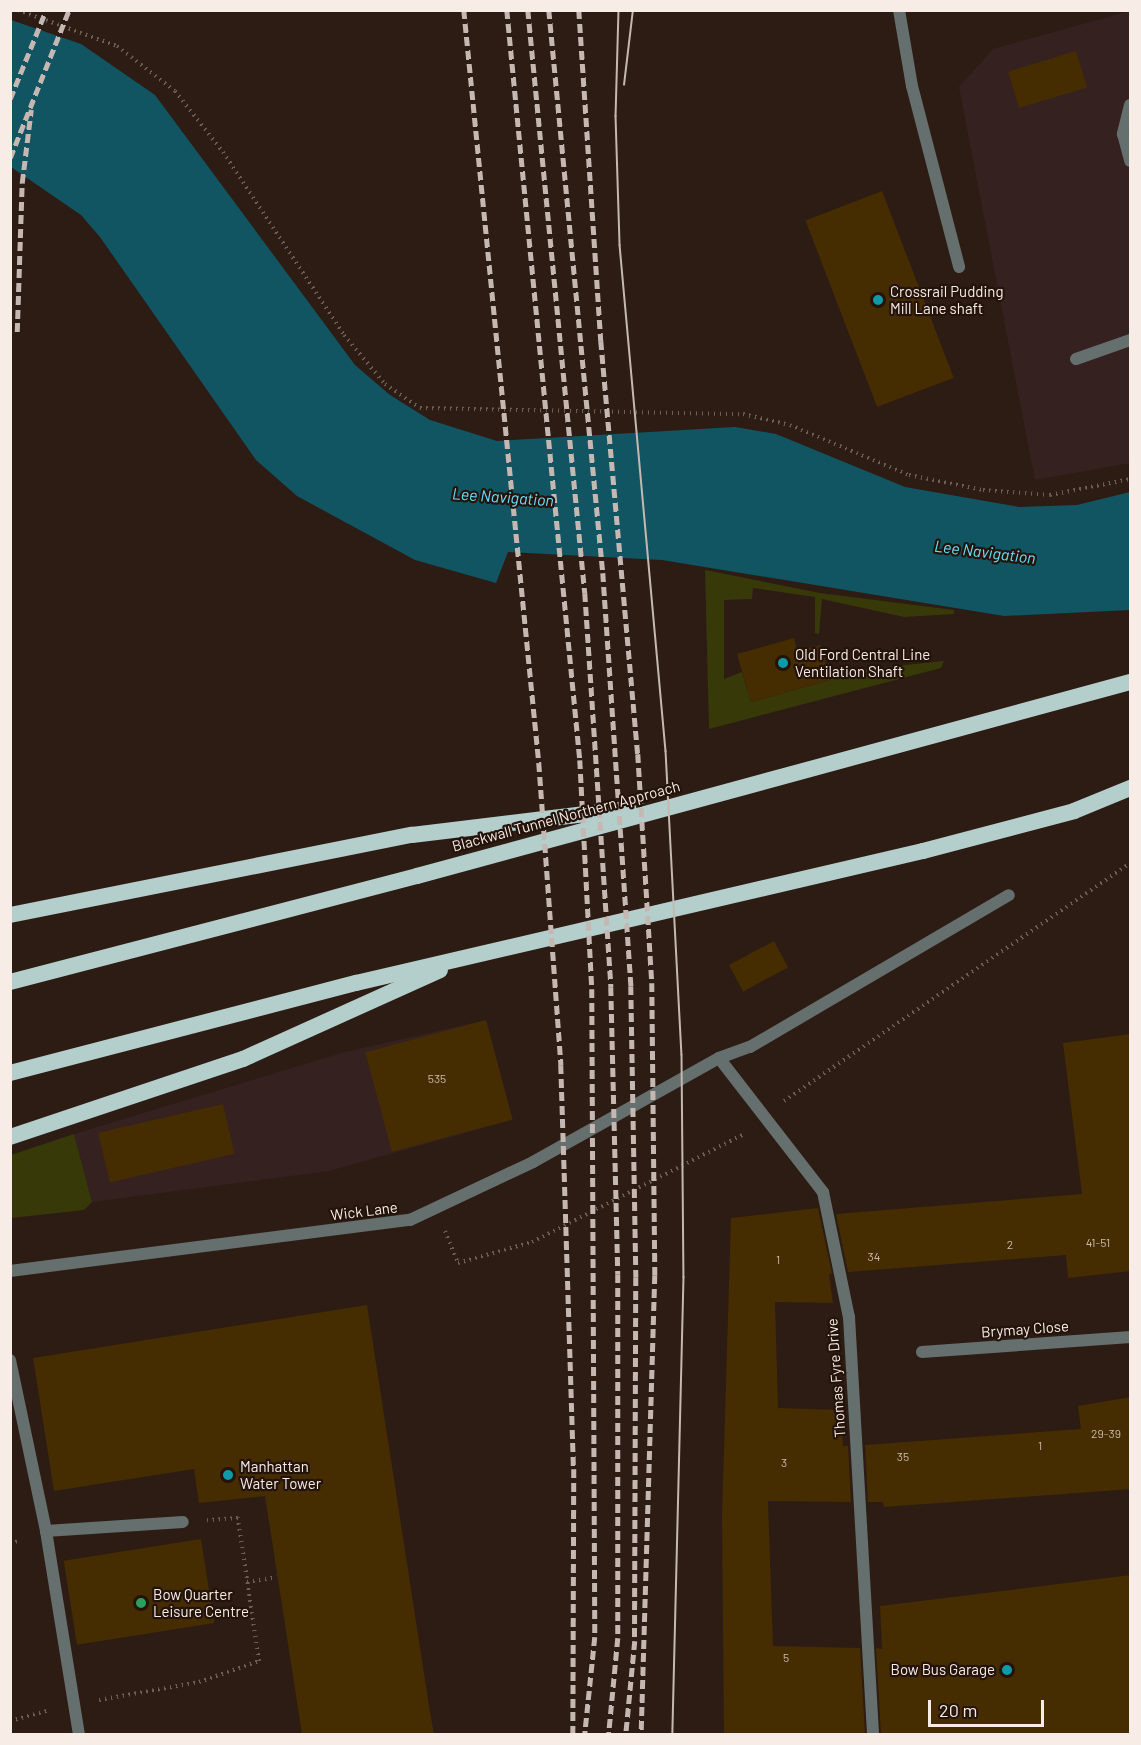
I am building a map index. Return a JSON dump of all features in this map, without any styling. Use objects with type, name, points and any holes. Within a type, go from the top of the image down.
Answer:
[{"type":"highway","name":"Blackwall Tunnel Northern Approach","points":[[10,982],[683,803],[1131,680]]},
{"type":"highway","points":[[1074,811],[1131,788]]},
{"type":"highway","points":[[10,1073],[477,954],[923,851],[1074,811],[1131,799]]},
{"type":"highway","points":[[10,915],[412,835],[683,803]]},
{"type":"highway","points":[[10,1137],[243,1059],[477,954]]},
{"type":"street","points":[[899,10],[912,86],[959,267]]},
{"type":"street","points":[[1131,105],[1123,134],[1131,161]]},
{"type":"street","points":[[1076,359],[1131,340]]},
{"type":"street","name":"Wick Lane","points":[[10,1271],[410,1220],[533,1162],[719,1058],[750,1047],[1009,895]]},
{"type":"street","name":"Thomas Fyre Drive","points":[[719,1058],[823,1192],[849,1317],[873,1734]]},
{"type":"street","name":"Brymay Close","points":[[922,1352],[1131,1337]]},
{"type":"street","points":[[10,1360],[46,1531],[79,1734]]},
{"type":"street","points":[[46,1531],[183,1522]]},
{"type":"path","points":[[18,10],[117,46],[175,91],[223,152],[344,335],[385,384],[420,408],[743,414],[790,425],[909,476],[983,490],[1050,495],[1131,479]]},
{"type":"path","points":[[778,1105],[1131,863]]},
{"type":"path","points":[[436,1209],[458,1263],[532,1242],[742,1135]]},
{"type":"path","points":[[10,1721],[73,1704],[199,1682],[259,1661],[238,1518],[218,1520]]},
{"type":"path","points":[[248,1582],[277,1577]]},
{"type":"shaded area","points":[[1130,11],[1130,463],[1035,480],[959,87],[993,49]]},
{"type":"shaded area","points":[[705,570],[820,593],[954,610],[954,614],[904,617],[822,599],[819,634],[815,633],[815,597],[753,588],[752,599],[724,600],[724,679],[742,672],[751,702],[830,680],[828,673],[944,661],[941,668],[709,729]]},
{"type":"shaded area","points":[[486,1020],[512,1120],[329,1171],[92,1202],[74,1134],[345,1052]]},
{"type":"shaded area","points":[[74,1134],[92,1202],[84,1210],[11,1218],[11,1155]]},
{"type":"water","name":"Lee Navigation","points":[[11,20],[81,44],[155,95],[355,365],[390,395],[430,420],[497,441],[735,427],[776,434],[905,487],[1019,507],[1077,505],[1130,492],[1130,610],[1004,616],[662,560],[508,552],[496,583],[415,560],[297,496],[256,460],[100,237],[81,215],[11,167]]},
{"type":"building","points":[[1076,51],[1087,87],[1019,108],[1008,72]]},
{"type":"building","name":"Crossrail Pudding Mill Lane shaft","points":[[882,191],[954,378],[877,407],[805,220]]},
{"type":"building","name":"Old Ford Central Line Ventilation Shaft","points":[[794,638],[797,651],[821,645],[830,680],[751,702],[737,654]]},
{"type":"building","points":[[774,941],[788,967],[743,991],[729,965]]},
{"type":"building","points":[[486,1020],[513,1119],[392,1152],[365,1052]]},
{"type":"building","points":[[1131,1034],[1131,1271],[1068,1278],[1066,1255],[848,1272],[836,1214],[1082,1194],[1063,1043]]},
{"type":"building","points":[[223,1104],[234,1154],[110,1182],[98,1133]]},
{"type":"building","points":[[818,1208],[832,1274],[829,1274],[833,1303],[775,1302],[778,1408],[841,1410],[843,1446],[848,1446],[851,1502],[768,1501],[773,1646],[860,1648],[865,1734],[724,1734],[722,1515],[731,1218]]},
{"type":"building","points":[[367,1305],[434,1734],[302,1734],[265,1496],[199,1503],[194,1469],[54,1491],[33,1358]]},
{"type":"building","points":[[1131,1397],[1131,1489],[884,1507],[883,1502],[868,1502],[865,1445],[1081,1429],[1078,1406]]},
{"type":"building","name":"Bow Quarter Leisure Centre","points":[[201,1539],[214,1623],[77,1645],[64,1561]]},
{"type":"building","name":"Bow Bus Garage","points":[[1131,1575],[1131,1734],[881,1734],[876,1648],[882,1649],[880,1606]]},
{"type":"tram line","points":[[619,10],[616,116],[620,245],[666,751],[682,1055],[684,1277],[673,1734]]},
{"type":"tram line","points":[[624,85],[633,10]]},
{"type":"railway","points":[[10,99],[46,10]]},
{"type":"railway","points":[[10,158],[69,10]]},
{"type":"railway","points":[[464,10],[539,763],[561,1065],[574,1469],[573,1734]]},
{"type":"railway","points":[[507,10],[580,760],[592,989],[595,1637],[585,1734]]},
{"type":"railway","points":[[528,10],[585,593],[611,987],[618,1274],[618,1638],[609,1734]]},
{"type":"railway","points":[[549,10],[603,573],[631,986],[636,1277],[635,1641],[626,1734]]},
{"type":"railway","points":[[579,10],[601,341],[638,754],[652,983],[655,1275],[641,1734]]},
{"type":"railway","points":[[17,332],[22,183],[31,110]]},
{"type":"place","name":"Crossrail Pudding Mill Lane shaft","points":[[878,300]]},
{"type":"place","name":"Old Ford Central Line Ventilation Shaft","points":[[783,663]]},
{"type":"place","name":"Manhattan Water Tower","points":[[228,1475]]},
{"type":"place","name":"Bow Quarter Leisure Centre","points":[[141,1603]]},
{"type":"place","name":"Bow Bus Garage","points":[[1007,1670]]}]
